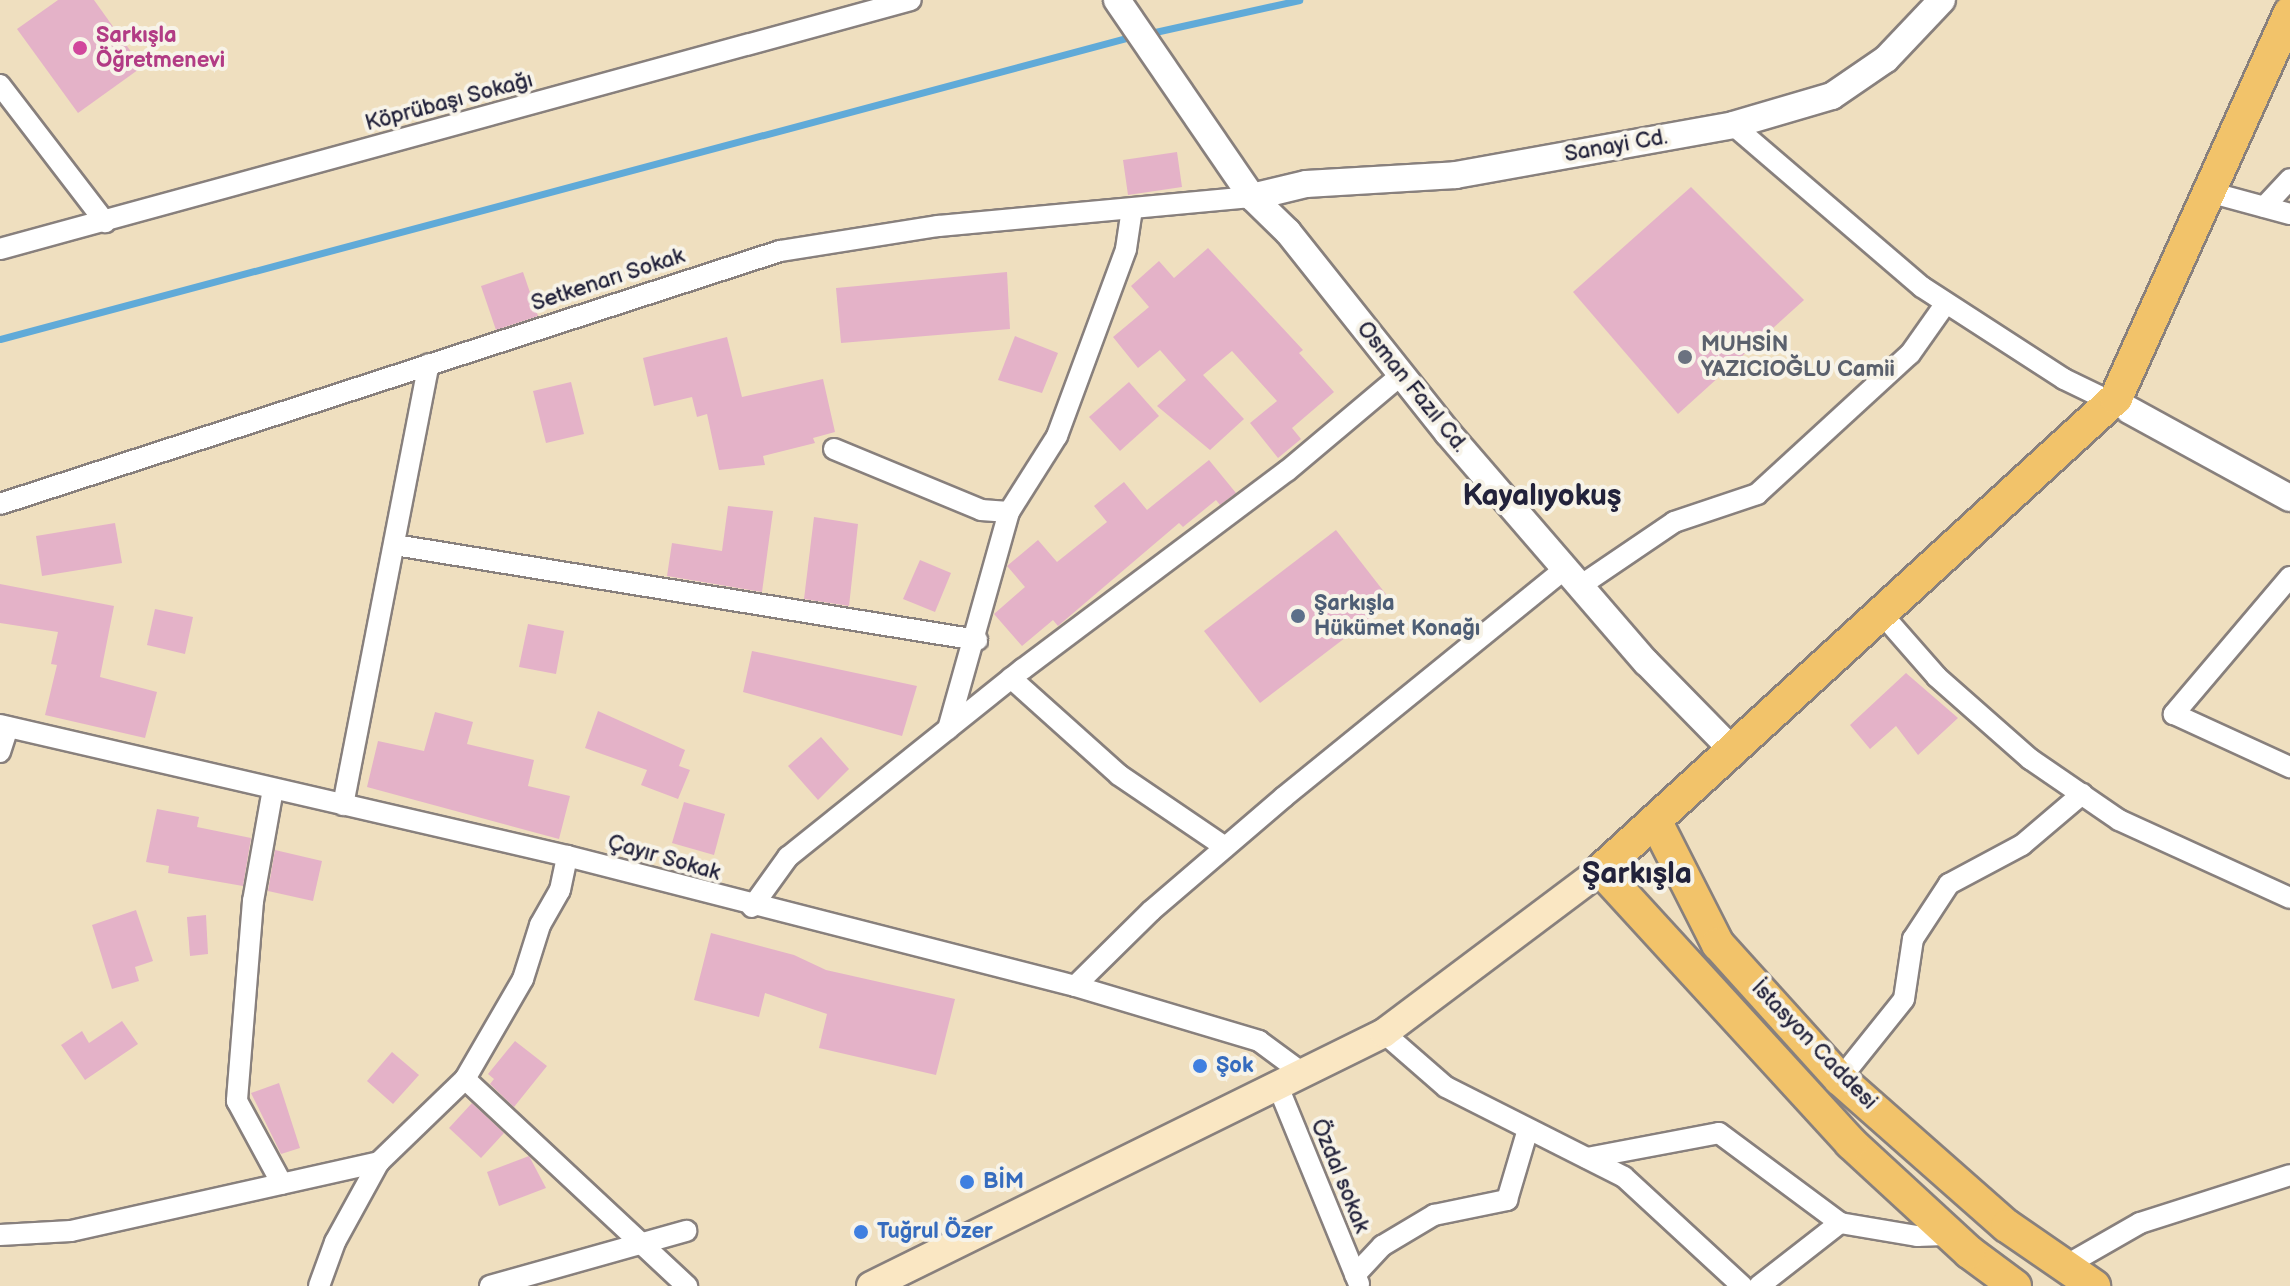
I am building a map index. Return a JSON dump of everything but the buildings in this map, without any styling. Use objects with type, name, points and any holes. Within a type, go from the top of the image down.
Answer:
[{"type":"main road","points":[[871,1286],[1384,1033],[1601,870],[1657,824],[1881,613],[2120,406],[2209,192],[2290,12]]},
{"type":"main road","name":"İstasyon Caddesi","points":[[1657,824],[1718,944],[1840,1079],[2007,1226],[2094,1286]]},
{"type":"main road","name":"İstasyon Caddesi","points":[[1601,870],[1851,1143],[1950,1235],[2015,1286]]},
{"type":"street","name":"Köprübaşı Sokağı","points":[[0,249],[911,0]]},
{"type":"street","name":"Osman Fazıl Cd.","points":[[1117,0],[1252,197],[1288,232],[1401,375],[1572,577],[1734,752]]},
{"type":"street","name":"Sanayi Cd.","points":[[1252,197],[1306,184],[1456,175],[1733,125],[1832,96],[1886,59],[1942,0]]},
{"type":"street","points":[[0,85],[105,222]]},
{"type":"street","points":[[1733,125],[1946,303],[2120,406],[2290,498]]},
{"type":"street","points":[[2264,207],[2290,179]]},
{"type":"street","points":[[2209,192],[2290,214]]},
{"type":"street","name":"Setkenarı Sokak","points":[[0,504],[780,251],[938,226],[1252,197]]},
{"type":"street","points":[[948,729],[977,640],[1009,512],[1057,436],[1126,249],[1132,209]]},
{"type":"street","points":[[1075,986],[1225,847],[1572,577],[1674,522],[1757,494],[1910,354],[1946,303]]},
{"type":"street","points":[[343,805],[429,364]]},
{"type":"street","points":[[752,907],[788,857],[1011,678],[1287,471],[1401,375]]},
{"type":"street","points":[[834,449],[981,510],[1009,512]]},
{"type":"street","points":[[395,545],[977,640]]},
{"type":"street","points":[[2290,577],[2174,714],[2290,767]]},
{"type":"street","points":[[1881,613],[1937,677],[2030,759],[2119,820],[2290,898]]},
{"type":"street","points":[[1011,678],[1119,775],[1225,847]]},
{"type":"street","points":[[0,752],[4,726]]},
{"type":"street","name":"Çayır Sokak","points":[[4,726],[567,856],[752,907],[1075,986],[1259,1041],[1289,1078]]},
{"type":"street","points":[[273,789],[253,901],[237,1101],[282,1184]]},
{"type":"street","points":[[1840,1079],[1904,999],[1913,939],[1949,884],[2022,845],[2082,794]]},
{"type":"street","points":[[319,1286],[335,1242],[379,1162],[465,1079],[523,979],[540,925],[560,890],[567,856]]},
{"type":"street","points":[[1384,1033],[1446,1087],[1624,1177],[1742,1286]]},
{"type":"street","name":"Özdal sokak","points":[[1289,1078],[1357,1281]]},
{"type":"street","points":[[465,1079],[687,1286]]},
{"type":"street","points":[[1357,1281],[1382,1246],[1434,1215],[1507,1200],[1528,1129]]},
{"type":"street","points":[[1587,1158],[1719,1133],[1840,1223],[1917,1236],[1950,1235]]},
{"type":"street","points":[[0,1235],[71,1231],[379,1162]]},
{"type":"street","points":[[2065,1266],[2140,1223],[2290,1175]]},
{"type":"street","points":[[1759,1286],[1840,1223]]},
{"type":"street","points":[[490,1286],[640,1241],[686,1231]]},
{"type":"waterway","points":[[1146,34],[1299,0]]},
{"type":"waterway","points":[[0,339],[1134,36]]},
{"type":"place","name":"Şarkışla Öğretmenevi","points":[[80,48]]},
{"type":"place","name":"MUHSİN YAZICIOĞLU Camii","points":[[1685,357]]},
{"type":"place","name":"Şarkışla Hükümet Konağı","points":[[1298,616]]},
{"type":"place","name":"Şok","points":[[1200,1066]]},
{"type":"place","name":"BİM","points":[[967,1182]]},
{"type":"place","name":"Tuğrul Özer","points":[[861,1232]]},
{"type":"district","name":"Kayalıyokuş","points":[[1542,496]]},
{"type":"district","name":"Şarkışla","points":[[1637,874]]}]
